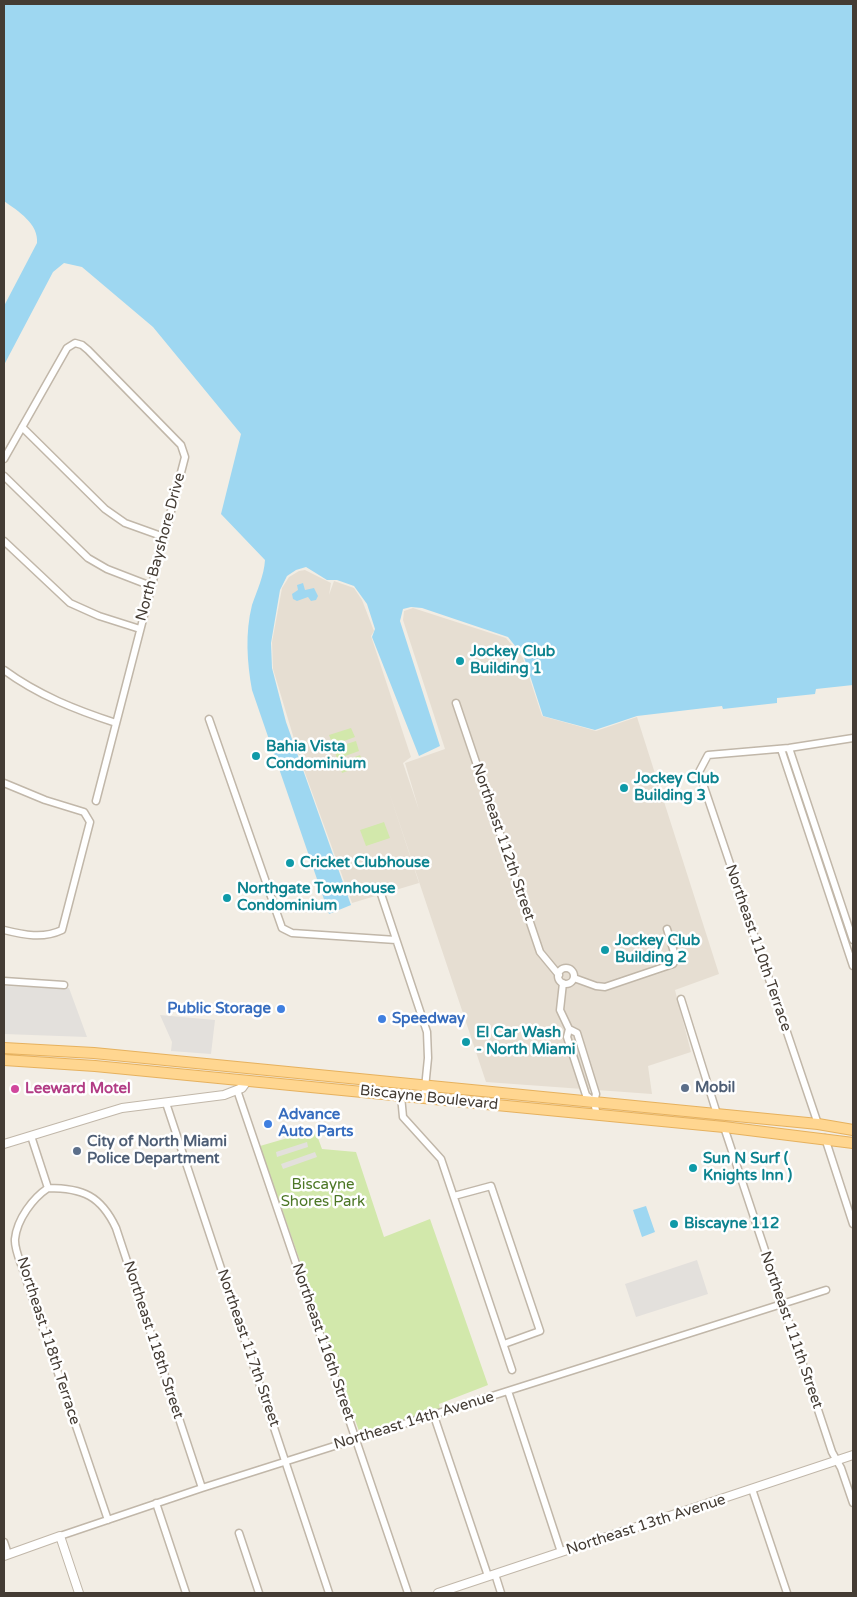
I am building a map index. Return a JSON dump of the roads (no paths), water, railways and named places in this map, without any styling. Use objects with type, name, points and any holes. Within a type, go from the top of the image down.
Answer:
[{"type":"main road","name":"Biscayne Boulevard","points":[[4,1048],[94,1053],[264,1069],[818,1124],[853,1130]]},
{"type":"main road","name":"Biscayne Boulevard","points":[[4,1060],[86,1065],[247,1080],[724,1127],[825,1138],[853,1143]]},
{"type":"main road","points":[[247,1080],[252,1074],[264,1069]]},
{"type":"street","name":"North Bayshore Drive","points":[[22,427],[67,348],[75,343],[82,344],[181,445],[185,457],[96,801]]},
{"type":"street","points":[[4,459],[22,427],[105,509],[125,523],[164,537]]},
{"type":"street","points":[[4,476],[88,558],[106,569],[151,586]]},
{"type":"street","points":[[4,540],[70,603],[99,616],[140,629]]},
{"type":"street","points":[[4,670],[20,682],[54,700],[116,723]]},
{"type":"street","name":"Northeast 112th Street","points":[[456,703],[540,952],[559,975]]},
{"type":"street","points":[[209,719],[282,928],[292,933],[396,940]]},
{"type":"street","points":[[853,738],[781,749],[853,966]]},
{"type":"street","points":[[789,748],[853,940]]},
{"type":"street","name":"Northeast 110th Terrace","points":[[781,749],[708,755],[699,772],[818,1124]]},
{"type":"street","points":[[4,783],[45,800],[84,812],[90,817],[90,826],[62,930],[48,936],[20,934],[4,930]]},
{"type":"street","points":[[381,894],[427,1032],[428,1047],[424,1098]]},
{"type":"street","points":[[574,978],[596,986],[613,984],[673,964],[676,959],[667,929]]},
{"type":"street","points":[[574,978],[572,971],[568,969],[563,969],[559,975],[563,983],[560,1010],[569,1029],[577,1033],[596,1094],[594,1102],[597,1115]]},
{"type":"street","points":[[563,983],[571,982],[574,978]]},
{"type":"street","points":[[4,982],[64,985]]},
{"type":"street","points":[[681,999],[717,1114]]},
{"type":"street","points":[[569,1029],[567,1037],[586,1095],[594,1102]]},
{"type":"street","points":[[572,1053],[582,1050]]},
{"type":"street","points":[[4,1144],[122,1108],[224,1095],[237,1090],[247,1080]]},
{"type":"street","name":"Northeast 116th Street","points":[[237,1090],[408,1593]]},
{"type":"street","points":[[401,1096],[403,1116],[441,1159],[512,1370]]},
{"type":"street","name":"Northeast 117th Street","points":[[166,1103],[329,1593]]},
{"type":"street","name":"Northeast 111th Street","points":[[724,1127],[782,1304],[853,1503]]},
{"type":"street","points":[[31,1136],[48,1188]]},
{"type":"street","points":[[825,1138],[853,1224]]},
{"type":"street","points":[[454,1196],[491,1186],[540,1332],[504,1344]]},
{"type":"street","name":"Northeast 118th Street","points":[[48,1188],[79,1190],[94,1198],[108,1211],[116,1228],[202,1488]]},
{"type":"street","name":"Northeast 118th Terrace","points":[[48,1188],[35,1198],[19,1223],[15,1240],[25,1276],[108,1520]]},
{"type":"street","name":"Northeast 14th Avenue","points":[[6,1555],[202,1488],[434,1416],[727,1320],[826,1290]]},
{"type":"street","points":[[508,1391],[561,1552]]},
{"type":"street","points":[[434,1416],[492,1575],[501,1593]]},
{"type":"street","name":"Northeast 13th Avenue","points":[[438,1593],[853,1455]]},
{"type":"street","points":[[752,1489],[788,1593]]},
{"type":"street","points":[[156,1503],[186,1593]]},
{"type":"street","points":[[239,1533],[259,1593]]},
{"type":"street","points":[[60,1536],[79,1593]]},
{"type":"street","points":[[4,1542],[6,1555]]},
{"type":"water","points":[[4,4],[853,4],[853,685],[816,689],[815,694],[777,698],[777,703],[723,709],[722,706],[637,716],[595,730],[543,716],[524,657],[508,637],[422,608],[411,607],[403,609],[400,621],[440,746],[419,756],[372,637],[375,629],[367,604],[354,586],[337,580],[327,580],[306,567],[296,570],[287,576],[280,590],[271,643],[272,668],[286,722],[351,905],[329,914],[252,690],[248,658],[248,626],[265,560],[221,514],[241,434],[153,327],[82,267],[64,263],[53,272],[4,365],[4,306],[37,243],[37,236],[31,224],[4,201]]},
{"type":"water","points":[[303,583],[305,590],[314,588],[318,596],[316,600],[311,601],[308,597],[297,601],[293,599],[292,594],[298,590],[297,585]]},
{"type":"water","points":[[646,1206],[655,1232],[642,1237],[633,1210]]},
{"type":"place","name":"Jockey Club Building 1","points":[[460,661]]},
{"type":"place","name":"Bahia Vista Condominium","points":[[256,756]]},
{"type":"place","name":"Jockey Club Building 3","points":[[624,788]]},
{"type":"place","name":"Cricket Clubhouse","points":[[290,863]]},
{"type":"place","name":"Northgate Townhouse Condominium","points":[[227,898]]},
{"type":"place","name":"Jockey Club Building 2","points":[[605,950]]},
{"type":"place","name":"Public Storage","points":[[281,1009]]},
{"type":"place","name":"Speedway","points":[[382,1019]]},
{"type":"place","name":"El Car Wash - North Miami","points":[[466,1042]]},
{"type":"place","name":"Mobil","points":[[685,1088]]},
{"type":"place","name":"Leeward Motel","points":[[15,1089]]},
{"type":"place","name":"Advance Auto Parts","points":[[268,1124]]},
{"type":"place","name":"City of North Miami Police Department","points":[[77,1151]]},
{"type":"place","name":"Sun N Surf ( Knights Inn )","points":[[693,1168]]},
{"type":"place","name":"Biscayne 112","points":[[674,1224]]},
{"type":"park label","name":"Biscayne Shores Park","points":[[323,1194]]}]
